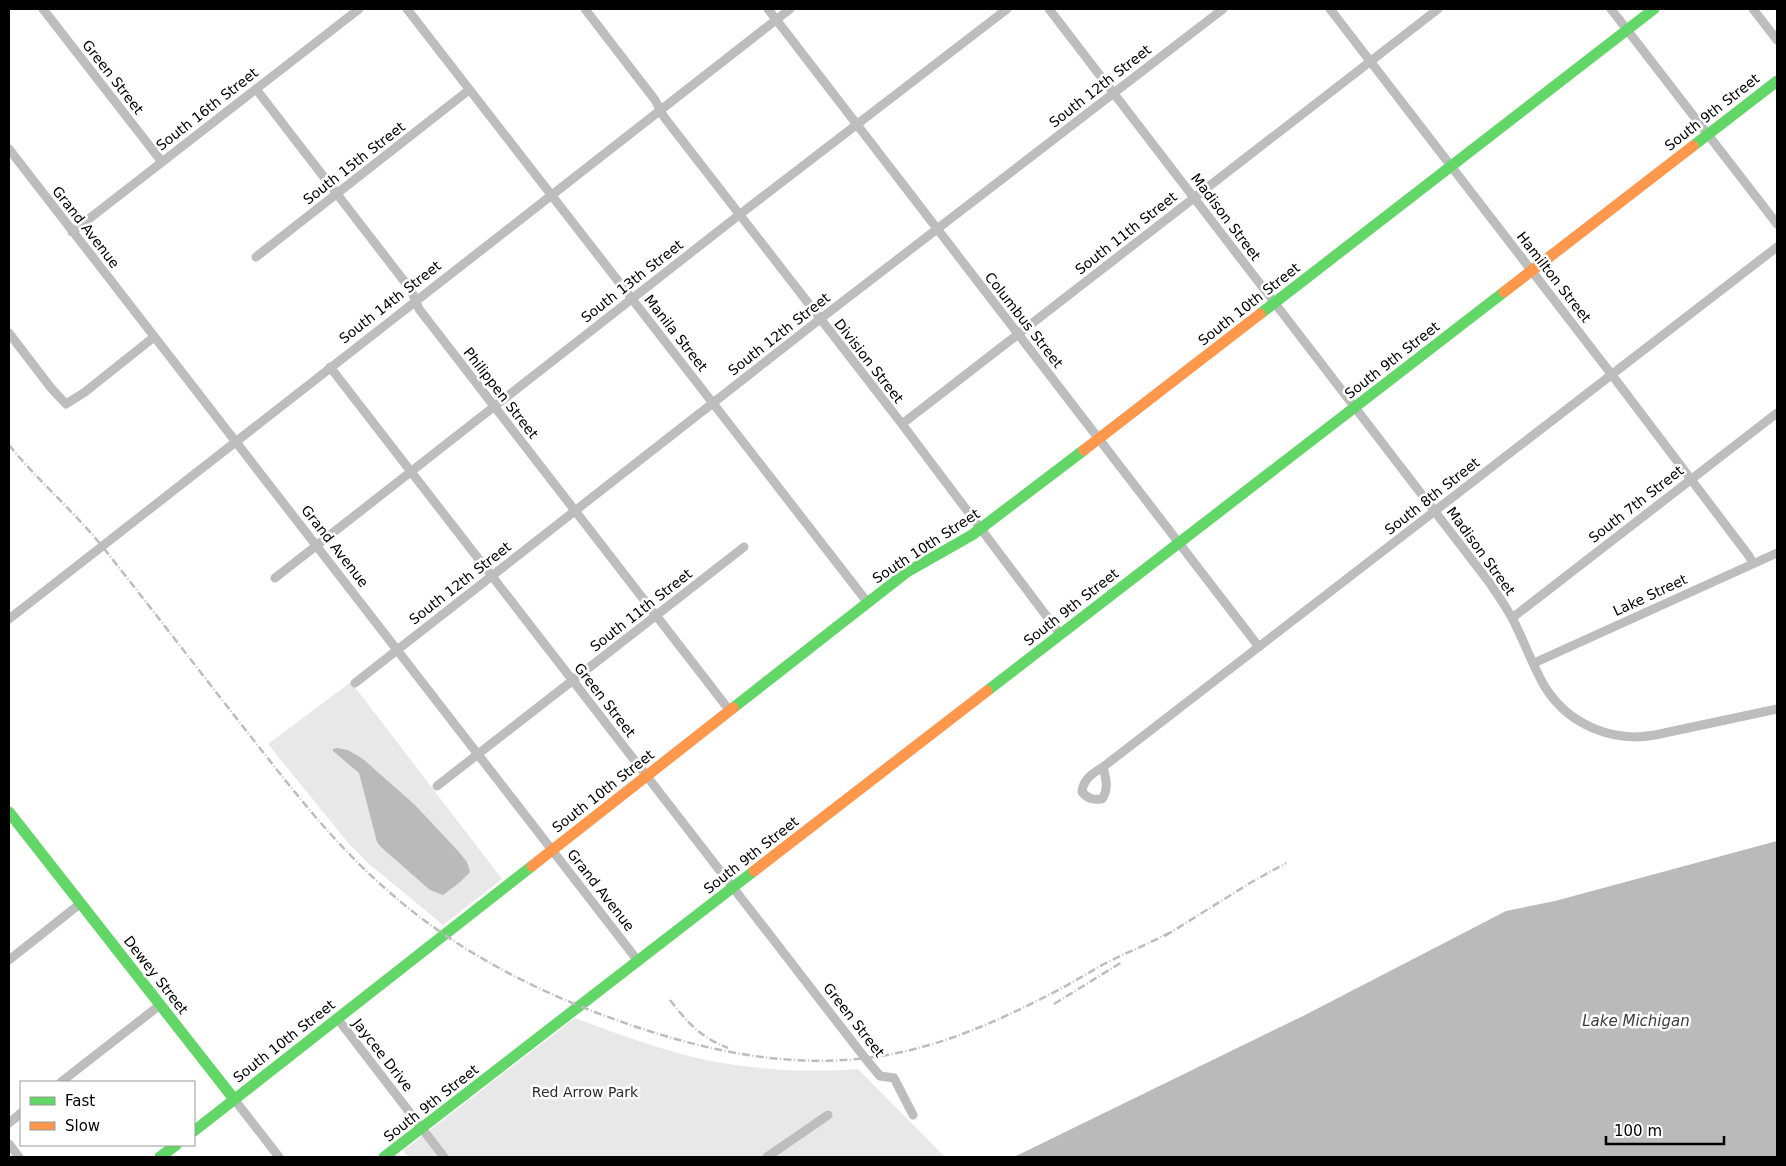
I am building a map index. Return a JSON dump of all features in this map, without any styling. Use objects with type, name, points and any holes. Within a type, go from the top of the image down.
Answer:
[{"type":"street","name":"Green Street","points":[[43,9],[162,162]]},
{"type":"street","name":"South 16th Street","points":[[72,232],[359,9]]},
{"type":"street","name":"Manila Street","points":[[406,9],[868,602]]},
{"type":"street","name":"Division Street","points":[[585,9],[654,100],[664,118],[902,424],[1060,634]]},
{"type":"street","name":"Columbus Street","points":[[768,9],[1259,647]]},
{"type":"street","name":"South 14th Street","points":[[9,619],[790,9]]},
{"type":"street","name":"South 13th Street","points":[[275,578],[856,124],[1007,9]]},
{"type":"street","name":"Madison Street","points":[[1049,9],[1489,582],[1512,618],[1548,691],[1567,712],[1588,726],[1612,735],[1638,737],[1777,709]]},
{"type":"street","name":"South 12th Street","points":[[355,683],[712,403],[1223,9]]},
{"type":"street","name":"Hamilton Street","points":[[1330,9],[1612,374],[1749,556],[1753,564]]},
{"type":"street","name":"South 11th Street","points":[[902,424],[1438,9]]},
{"type":"street","points":[[1611,9],[1777,224]]},
{"type":"street","name":"South 10th Street","points":[[195,1129],[907,572],[981,529],[1451,168],[1654,9]]},
{"type":"street","points":[[1754,9],[1777,40]]},
{"type":"street","name":"South 9th Street","points":[[384,1157],[581,1007],[1060,634],[1777,81]]},
{"type":"street","name":"Philippen Street","points":[[256,90],[411,290],[419,309],[730,711]]},
{"type":"street","name":"South 15th Street","points":[[256,257],[469,90]]},
{"type":"street","name":"Grand Avenue","points":[[9,150],[638,961]]},
{"type":"street","name":"South 8th Street","points":[[1103,767],[1777,247]]},
{"type":"street","points":[[9,333],[51,388],[66,404],[85,392],[154,337]]},
{"type":"street","name":"Green Street","points":[[330,367],[880,1076],[894,1078],[914,1115]]},
{"type":"street","name":"South 7th Street","points":[[1512,618],[1777,413]]},
{"type":"street","name":"South 11th Street","points":[[437,786],[744,547]]},
{"type":"street","name":"Lake Street","points":[[1534,664],[1777,553]]},
{"type":"street","name":"Dewey Street","points":[[9,812],[279,1157]]},
{"type":"street","points":[[9,960],[81,904]]},
{"type":"street","points":[[62,1081],[160,1005]]},
{"type":"street","name":"Jaycee Drive","points":[[337,1018],[444,1157]]},
{"type":"street","points":[[9,1123],[20,1114]]},
{"type":"street","points":[[767,1157],[828,1116]]},
{"type":"street","points":[[9,1144],[19,1157]]},
{"type":"street","points":[[160,1157],[175,1146]]},
{"type":"green space","points":[[351,682],[502,879],[443,925],[368,863],[349,844],[268,744]]},
{"type":"green space","name":"Red Arrow Park","points":[[575,1018],[656,1047],[706,1060],[782,1070],[858,1069],[945,1157],[408,1157],[403,1151]]},
{"type":"water","points":[[333,749],[348,750],[363,759],[415,805],[458,851],[467,862],[470,872],[459,883],[443,895],[430,890],[381,847],[377,842],[359,773],[333,751]]},
{"type":"water","name":"Lake Michigan","points":[[1777,841],[1777,1157],[1014,1157],[1305,1015],[1506,911],[1555,901]]},
{"type":"railway","points":[[9,445],[106,551],[297,795],[349,854],[387,890],[447,936],[512,975],[581,1007],[652,1032],[739,1054],[798,1060],[857,1059],[910,1050],[955,1037],[1041,999],[1106,963],[1171,932]]},
{"type":"railway","points":[[1165,936],[1286,863]]},
{"type":"railway","points":[[1054,1004],[1122,962]]},
{"type":"railway","points":[[670,1000],[702,1034],[728,1048]]},
{"type":"traffic: fast","points":[[1260,314],[1654,9]]},
{"type":"traffic: fast","points":[[1693,146],[1777,81]]},
{"type":"traffic: fast","points":[[987,691],[1504,292]]},
{"type":"traffic: fast","points":[[733,708],[907,572],[972,535],[1084,450]]},
{"type":"traffic: fast","points":[[9,812],[234,1099]]},
{"type":"traffic: fast","points":[[195,1130],[532,866]]},
{"type":"traffic: fast","points":[[384,1157],[754,871]]},
{"type":"traffic: fast","points":[[160,1157],[175,1146]]},
{"type":"traffic: slow","points":[[1504,292],[1693,146]]},
{"type":"traffic: slow","points":[[1084,450],[1260,314]]},
{"type":"traffic: slow","points":[[754,871],[987,691]]},
{"type":"traffic: slow","points":[[532,866],[733,708]]}]
